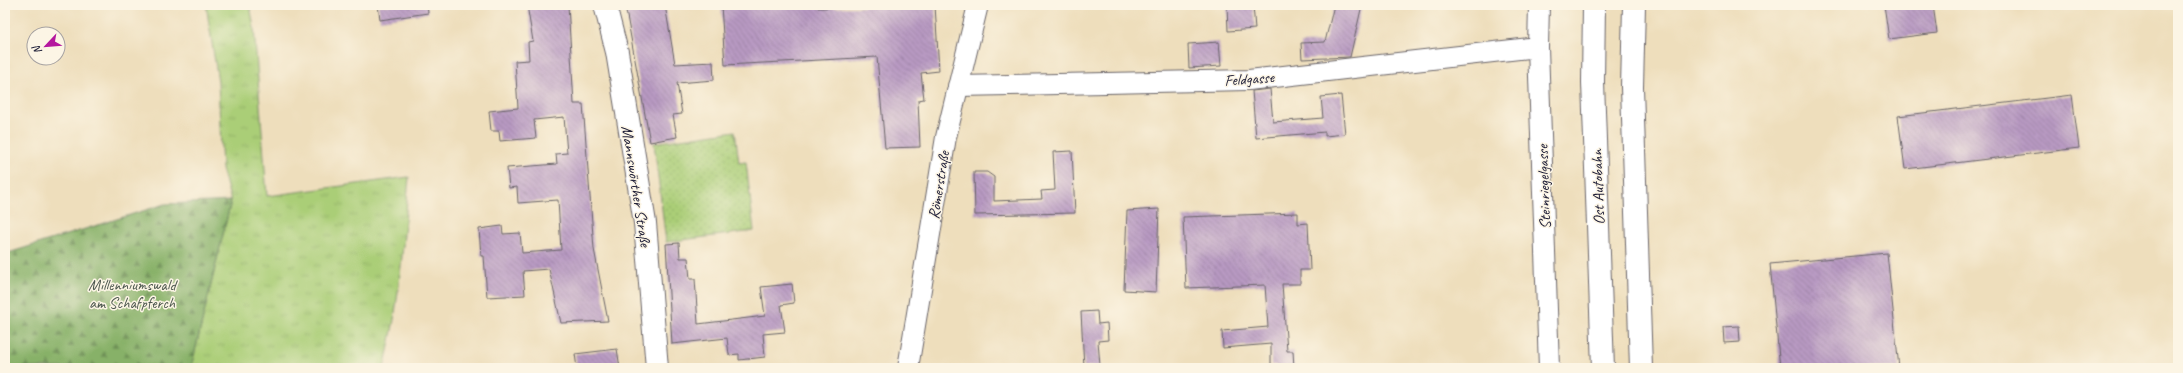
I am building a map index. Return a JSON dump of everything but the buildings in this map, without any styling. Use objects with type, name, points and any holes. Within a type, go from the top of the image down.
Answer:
[{"type":"main road","name":"Mannswörther Straße","points":[[605,5],[617,52],[645,223],[657,368]]},
{"type":"main road","name":"Ost Autobahn","points":[[1594,5],[1593,90],[1603,368]]},
{"type":"main road","points":[[1634,5],[1632,87],[1641,368]]},
{"type":"street","name":"Römerstraße","points":[[908,368],[946,137],[978,5]]},
{"type":"street","name":"Steinriegelgasse","points":[[1539,5],[1538,47],[1549,368]]},
{"type":"street","name":"Feldgasse","points":[[958,86],[1250,80],[1538,47]]},
{"type":"green space","points":[[206,5],[250,5],[254,28],[267,196],[409,177],[403,249],[394,321],[384,368],[191,368],[231,201],[222,169],[218,81]]},
{"type":"green space","points":[[735,131],[739,163],[746,162],[754,231],[666,242],[654,143]]},
{"type":"green space","name":"Millenniumswald am Schafpferch","points":[[231,201],[191,368],[5,368],[5,254],[165,204]]}]
